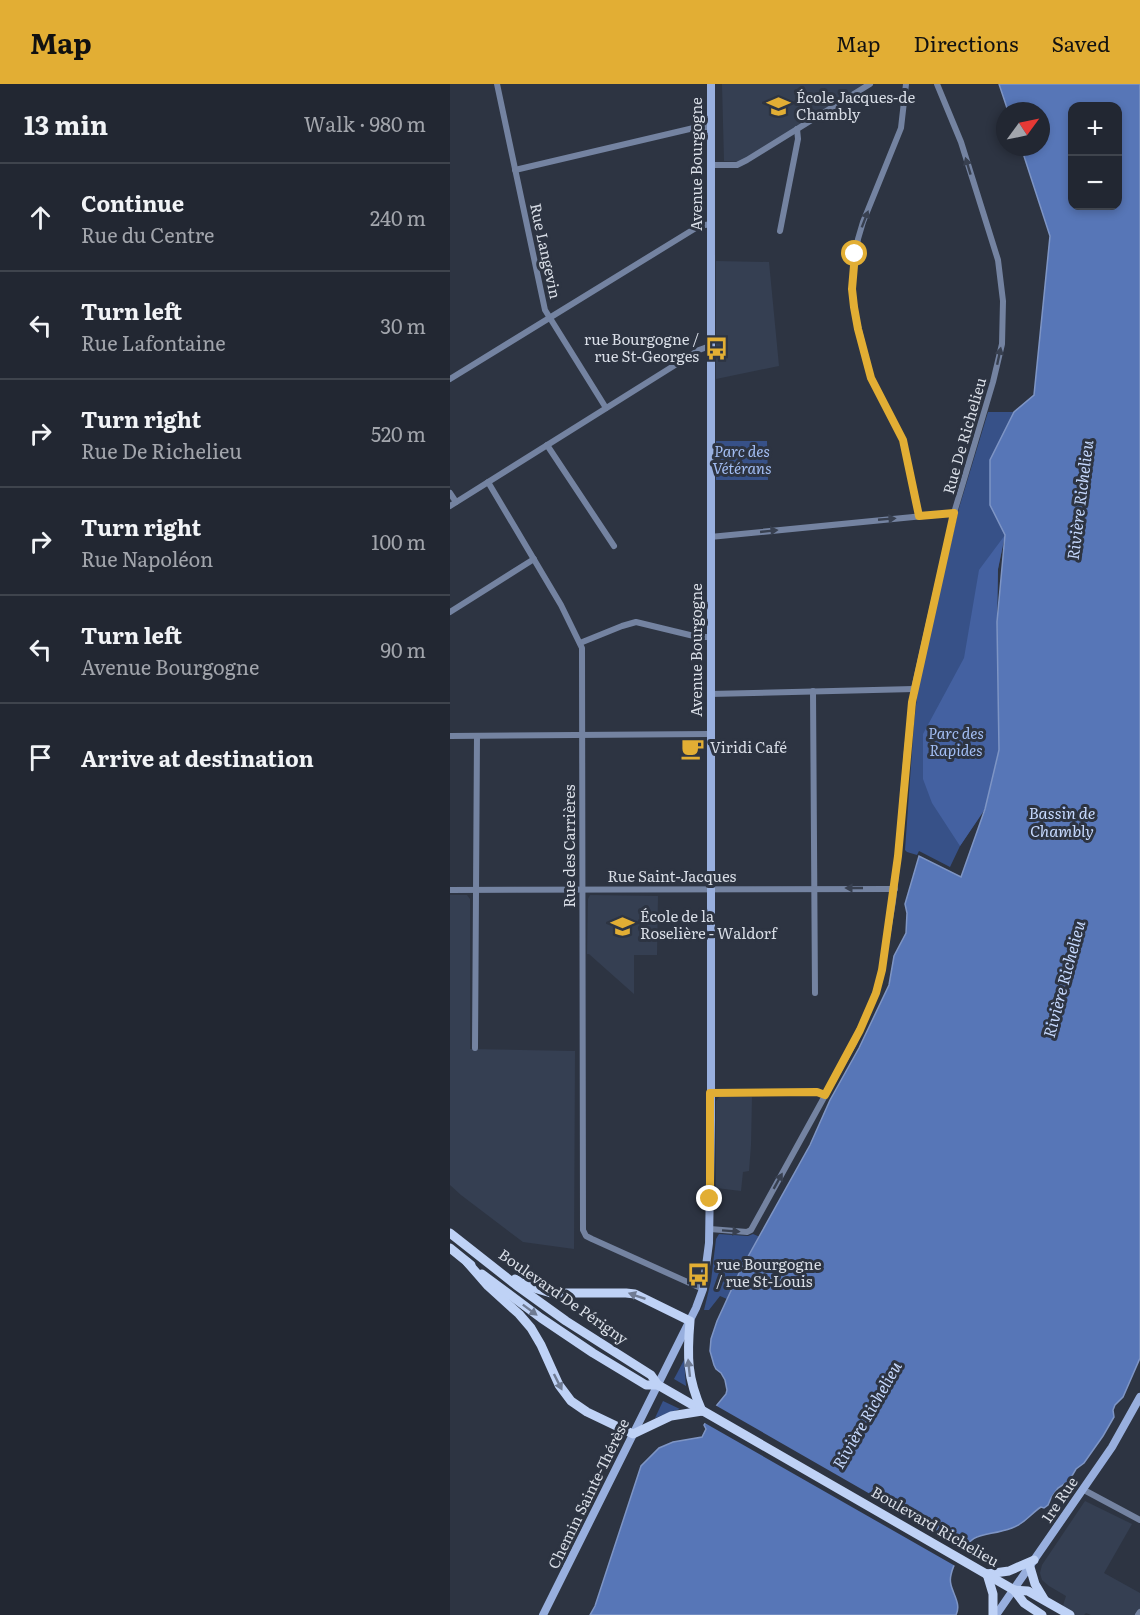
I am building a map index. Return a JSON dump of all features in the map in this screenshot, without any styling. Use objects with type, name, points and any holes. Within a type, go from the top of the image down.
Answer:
[{"type":"main road","name":"Boulevard De Périgny","points":[[450,1233],[566,1321],[651,1375],[658,1385],[842,1491]]},
{"type":"main road","name":"Boulevard De Périgny","points":[[450,1248],[534,1313],[586,1348],[646,1385],[658,1385]]},
{"type":"main road","points":[[467,1262],[531,1328],[559,1385],[571,1401],[587,1412],[633,1434],[671,1416],[702,1411],[692,1388],[689,1369],[690,1321],[635,1294],[551,1293],[534,1288],[497,1269]]},
{"type":"main road","name":"Boulevard Richelieu","points":[[842,1491],[1014,1590],[1024,1603],[1042,1615]]},
{"type":"main road","points":[[995,1615],[993,1594],[987,1574],[1032,1563],[1035,1584],[1045,1601]]},
{"type":"main road","name":"Boulevard Richelieu","points":[[1014,1590],[1028,1591],[1070,1615]]},
{"type":"street","name":"Rue Langevin","points":[[497,84],[543,301],[549,318],[606,408]]},
{"type":"street","name":"Avenue Bourgogne","points":[[658,1385],[690,1321],[703,1289],[710,1229],[711,84]]},
{"type":"street","points":[[711,165],[742,163],[870,84]]},
{"type":"street","points":[[906,84],[901,128],[863,222],[857,244],[852,289],[856,318],[870,375],[903,440],[919,516]]},
{"type":"street","name":"Rue De Richelieu","points":[[710,1229],[747,1232],[751,1230],[854,1043],[876,993],[882,970],[895,889],[914,688],[954,513],[1000,354],[1004,325],[1000,270],[993,244],[961,142],[937,84]]},
{"type":"street","points":[[515,170],[698,127],[711,127]]},
{"type":"street","points":[[780,231],[798,139],[797,129]]},
{"type":"street","points":[[450,380],[699,226],[711,224]]},
{"type":"street","points":[[450,493],[453,504],[699,350],[710,346]]},
{"type":"street","points":[[547,445],[614,546]]},
{"type":"street","name":"Rue des Carrières","points":[[488,482],[561,605],[582,651],[582,1226],[584,1234],[703,1289]]},
{"type":"street","points":[[710,537],[954,513]]},
{"type":"street","points":[[450,612],[534,559]]},
{"type":"street","points":[[580,643],[639,622],[698,637],[710,637]]},
{"type":"street","points":[[710,694],[914,688]]},
{"type":"street","points":[[813,692],[815,993]]},
{"type":"street","points":[[450,736],[710,734]]},
{"type":"street","points":[[475,1048],[477,735]]},
{"type":"street","name":"Rue Saint-Jacques","points":[[450,890],[895,889]]},
{"type":"street","points":[[710,1093],[817,1092],[825,1095]]},
{"type":"street","name":"Chemin Sainte-Thérèse","points":[[543,1615],[658,1385]]},
{"type":"street","name":"1re Rue","points":[[995,1615],[1120,1435],[1140,1397]]},
{"type":"street","points":[[1083,1490],[1140,1520]]},
{"type":"shaded area","name":"École Jacques-de Chambly","points":[[722,84],[870,84],[742,162],[724,161]]},
{"type":"shaded area","points":[[716,261],[769,262],[779,366],[716,379]]},
{"type":"shaded area","points":[[450,895],[467,895],[470,899],[470,1049],[575,1051],[574,1249],[523,1242],[450,1185]]},
{"type":"shaded area","name":"École de la Roselière - Waldorf","points":[[590,895],[658,896],[657,955],[634,955],[634,994],[587,954]]},
{"type":"shaded area","points":[[720,1096],[752,1097],[749,1171],[743,1172],[741,1191],[716,1188],[716,1101]]},
{"type":"shaded area","points":[[1085,1501],[1132,1524],[1104,1573],[1140,1593],[1140,1615],[1091,1615],[1086,1613],[1084,1615],[1060,1615],[1066,1596],[1042,1580],[1040,1573],[1042,1565]]},
{"type":"green space","name":"Parc des Rapides","points":[[988,412],[1014,412],[990,460],[990,504],[1005,535],[998,569],[997,622],[985,809],[960,846],[950,867],[919,851],[917,855],[905,850],[914,723],[919,680],[959,508]]},
{"type":"green space","name":"Parc des Vétérans","points":[[716,441],[767,441],[768,480],[716,480]]},
{"type":"green space","points":[[1005,535],[998,569],[999,750],[985,809],[960,846],[932,803],[923,779],[923,734],[964,658],[979,570]]},
{"type":"green space","points":[[719,1234],[748,1236],[753,1234],[760,1237],[727,1299],[720,1296],[709,1310],[704,1310],[711,1281],[716,1239]]},
{"type":"green space","points":[[684,1360],[686,1386],[674,1379]]},
{"type":"green space","points":[[663,1401],[680,1409],[655,1418]]},
{"type":"water","points":[[999,84],[1140,84],[1140,1358],[1123,1397],[1115,1405],[1114,1417],[1103,1436],[1069,1481],[1058,1488],[1048,1505],[1041,1507],[1017,1526],[975,1538],[969,1542],[951,1573],[951,1585],[958,1605],[956,1615],[590,1615],[595,1606],[641,1466],[659,1448],[673,1442],[702,1437],[706,1429],[704,1425],[726,1394],[725,1380],[716,1369],[710,1351],[717,1321],[740,1271],[810,1145],[830,1100],[859,1048],[889,985],[894,956],[906,933],[905,904],[919,856],[961,877],[985,809],[999,750],[997,622],[1005,535],[990,505],[990,460],[1014,412],[1034,395],[1050,236],[1024,156],[1050,156],[1050,102],[1005,102]]},
{"type":"pier","points":[[716,1401],[715,1405],[966,1549],[957,1567],[703,1422]]},
{"type":"place","name":"École Jacques-de Chambly","points":[[778,107]]},
{"type":"place","name":"rue Bourgogne / rue St-Georges","points":[[717,349]]},
{"type":"place","name":"Viridi Café","points":[[692,748]]},
{"type":"place","name":"École de la Roselière - Waldorf","points":[[622,926]]},
{"type":"place","name":"rue Bourgogne / rue St-Louis","points":[[698,1274]]},
{"type":"route","points":[[710,1199],[710,1093],[817,1092],[825,1095],[847,1058],[876,993],[895,889],[914,688],[954,513],[919,516],[903,440],[871,378],[858,329],[852,289],[855,254]]},
{"type":"water label","name":"Rivière Richelieu","points":[[1080,500]]},
{"type":"water label","name":"Bassin de Chambly","points":[[1062,822]]},
{"type":"water label","name":"Rivière Richelieu","points":[[1064,979]]},
{"type":"water label","name":"Rivière Richelieu","points":[[867,1415]]}]
